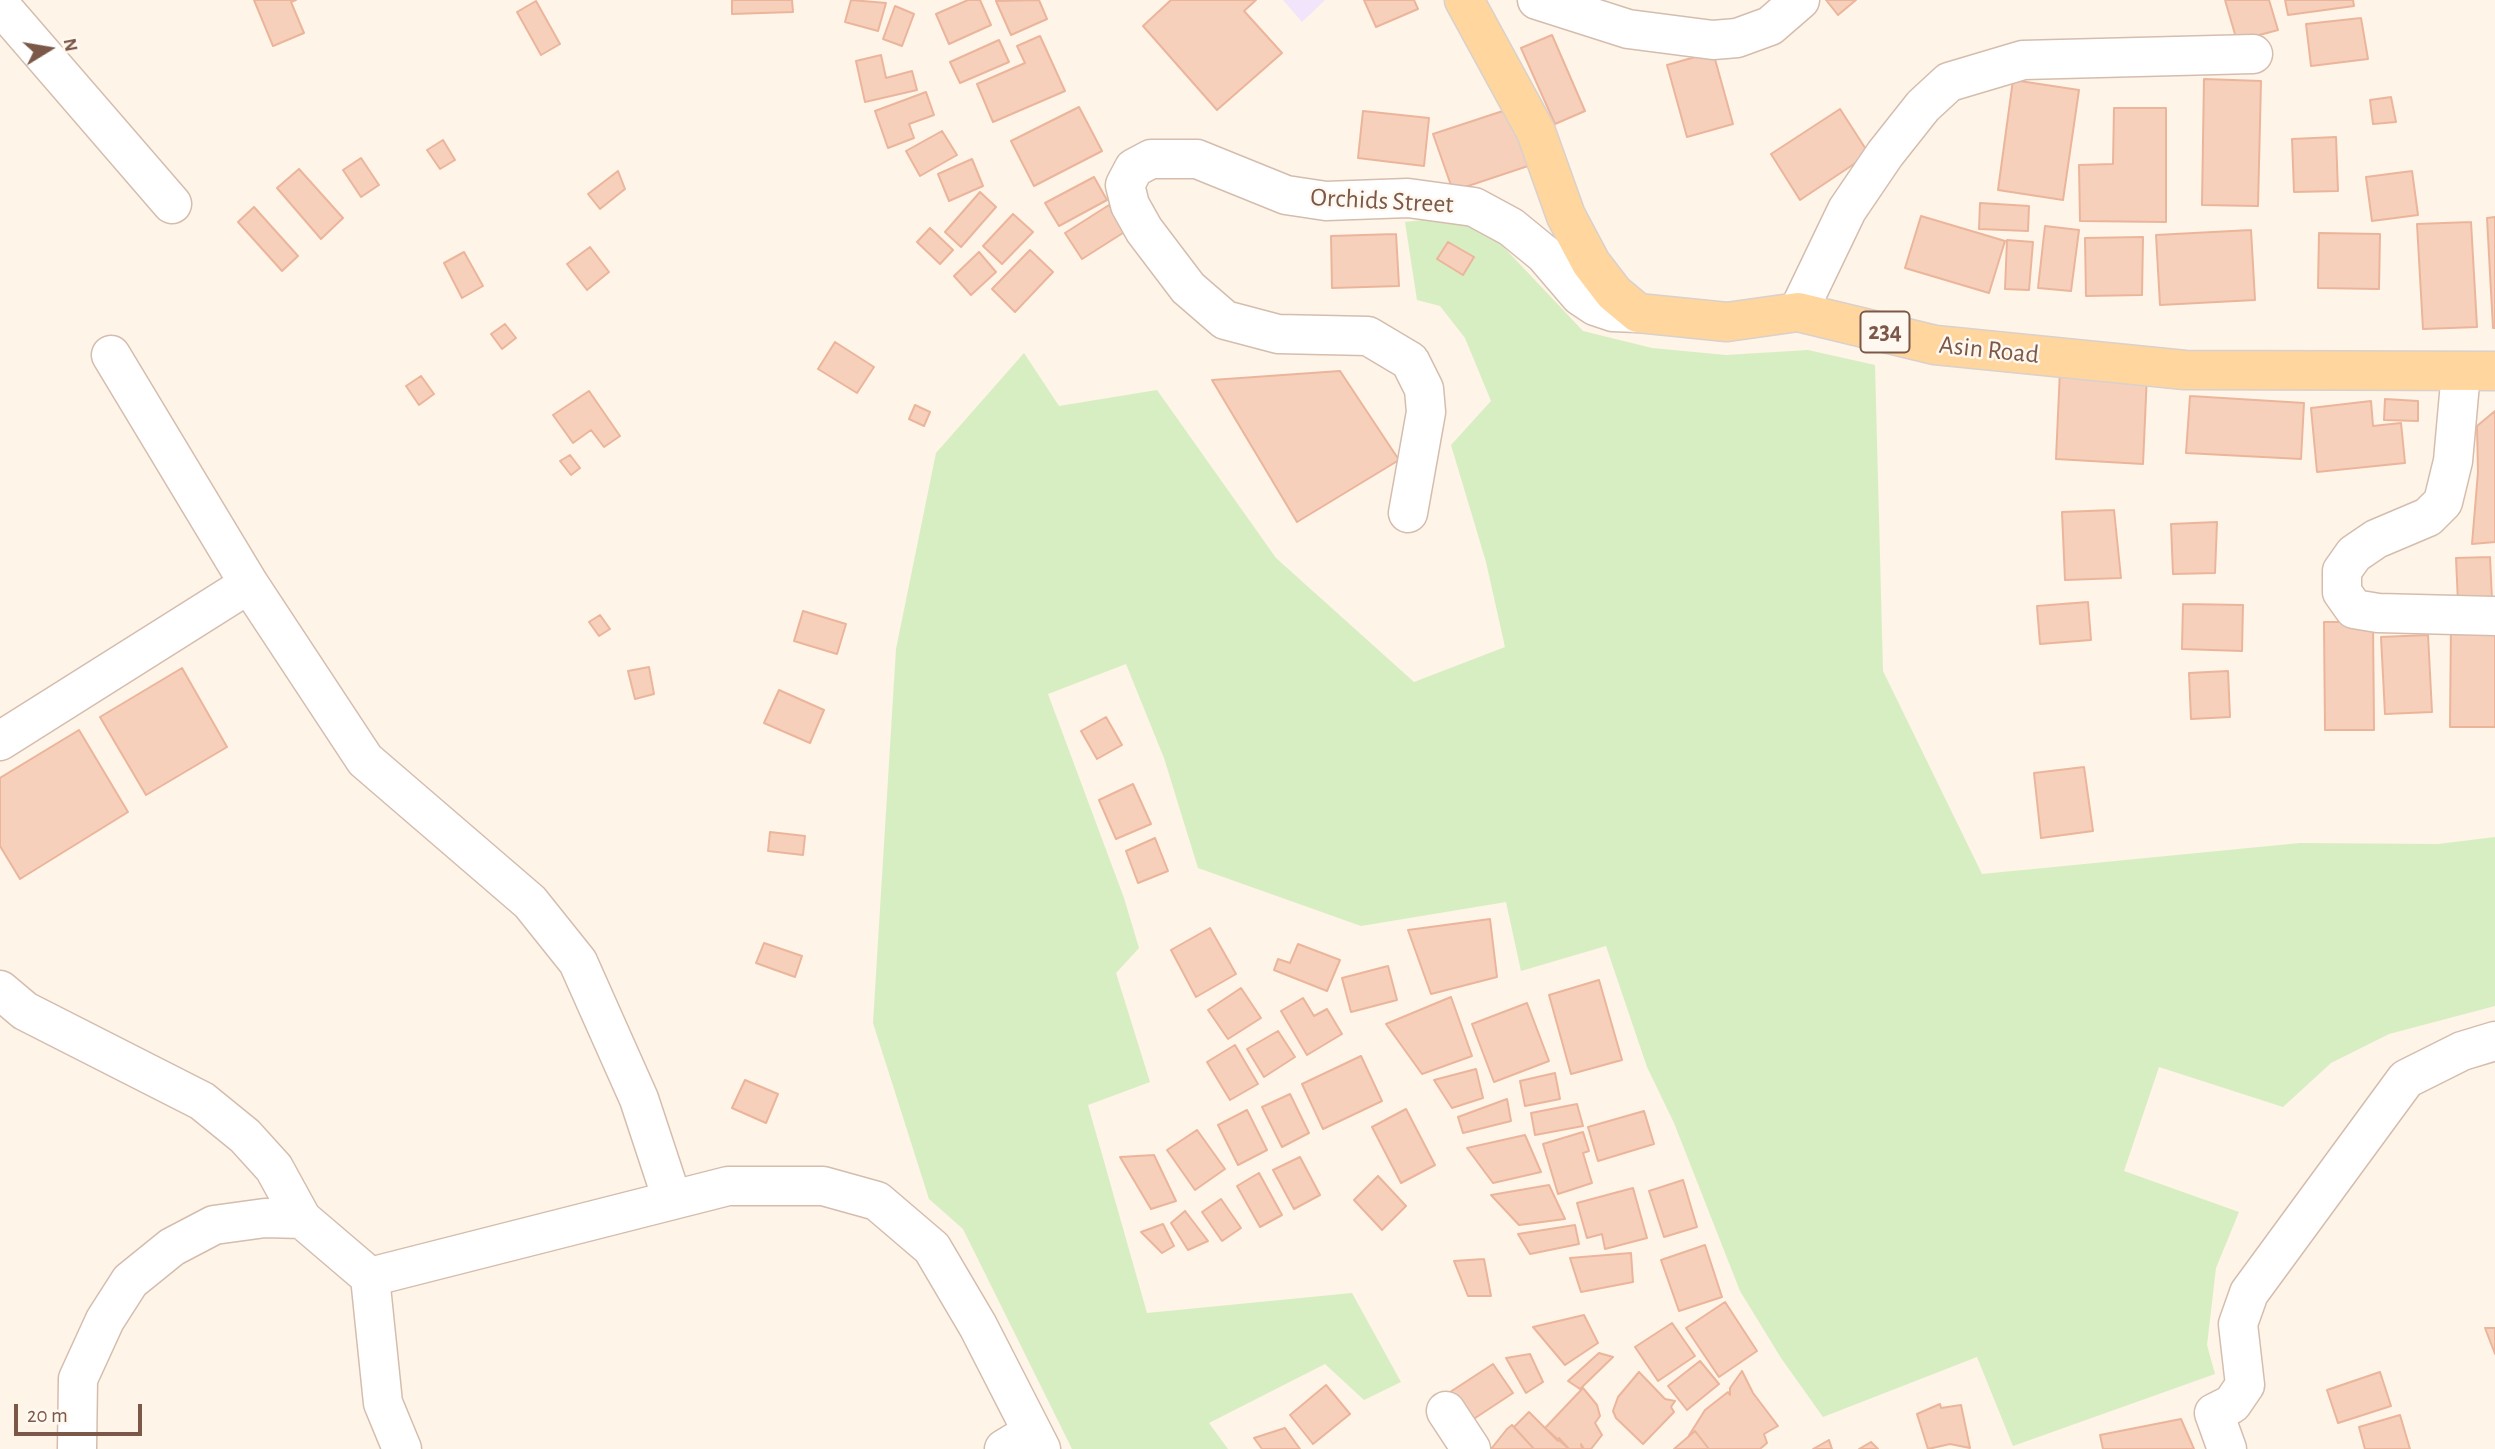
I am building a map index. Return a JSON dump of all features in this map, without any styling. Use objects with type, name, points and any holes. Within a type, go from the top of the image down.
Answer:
[{"type":"main road","points":[[1464,0],[1535,132],[1566,216],[1591,263],[1614,293],[1638,313]]},
{"type":"main road","name":"Asin Road","points":[[1638,313],[1727,322],[1798,312],[1935,345],[2185,370],[2478,372]]},
{"type":"street","points":[[1537,0],[1628,29],[1713,40],[1737,38],[1770,26],[1800,0]]},
{"type":"street","points":[[0,5],[172,204]]},
{"type":"street","points":[[1798,312],[1847,210],[1885,154],[1923,106],[1949,82],[2023,60],[2253,54]]},
{"type":"street","name":"Orchids Street","points":[[1408,513],[1426,412],[1424,388],[1410,361],[1368,336],[1278,334],[1225,320],[1188,288],[1143,230],[1130,205],[1125,185],[1134,168],[1151,159],[1197,159],[1286,195],[1326,201],[1408,198],[1474,207],[1511,227],[1544,254],[1580,296],[1595,306],[1613,312],[1638,313]]},
{"type":"street","points":[[111,355],[249,584],[365,760],[530,902],[578,962],[639,1100],[672,1199]]},
{"type":"street","points":[[2478,372],[2443,502],[2428,517],[2376,538],[2354,554],[2342,572],[2342,592],[2354,609],[2378,613],[2495,616]]},
{"type":"street","points":[[0,741],[249,584]]},
{"type":"street","points":[[0,990],[25,1011],[202,1101],[245,1136],[274,1168],[302,1219],[370,1277],[383,1403],[402,1449]]},
{"type":"street","points":[[2227,1449],[2214,1413],[2232,1404],[2245,1385],[2238,1324],[2249,1293],[2406,1079],[2462,1051],[2495,1041]]},
{"type":"street","points":[[370,1277],[728,1186],[778,1183],[823,1186],[877,1201],[932,1248],[978,1326],[1026,1443]]},
{"type":"street","points":[[77,1449],[78,1379],[105,1320],[130,1281],[172,1247],[214,1224],[265,1218],[302,1219]]},
{"type":"street","points":[[1446,1411],[1471,1449]]},
{"type":"shaded area","points":[[1283,0],[1325,0],[1302,22]]},
{"type":"green space","points":[[1450,217],[1496,239],[1583,331],[1652,348],[1726,355],[1808,350],[1875,365],[1883,671],[1982,874],[2300,843],[2438,844],[2495,837],[2495,1006],[2389,1034],[2331,1063],[2283,1107],[2159,1067],[2124,1171],[2239,1212],[2216,1268],[2207,1345],[2215,1374],[2013,1446],[1977,1357],[1823,1417],[1781,1358],[1740,1291],[1674,1123],[1647,1067],[1606,946],[1521,971],[1506,902],[1361,926],[1198,868],[1164,758],[1126,664],[1048,694],[1124,898],[1139,948],[1116,973],[1150,1082],[1088,1105],[1147,1313],[1352,1293],[1401,1382],[1364,1400],[1325,1364],[1209,1423],[1228,1449],[1072,1449],[963,1229],[929,1199],[873,1023],[896,649],[936,453],[1024,353],[1059,406],[1157,390],[1276,558],[1414,682],[1505,647],[1486,562],[1451,445],[1491,401],[1465,338],[1440,306],[1417,300],[1405,222]]},
{"type":"building","points":[[254,0],[296,0],[291,2],[304,33],[273,46]]},
{"type":"building","points":[[732,0],[792,0],[793,12],[732,14]]},
{"type":"building","points":[[851,0],[886,3],[878,31],[845,22]]},
{"type":"building","points":[[968,0],[980,0],[991,25],[949,44],[936,14]]},
{"type":"building","points":[[1039,0],[1047,19],[1011,35],[996,1]]},
{"type":"building","points":[[1171,0],[1256,0],[1244,11],[1282,53],[1217,110],[1143,26]]},
{"type":"building","points":[[1364,0],[1414,0],[1418,9],[1376,27]]},
{"type":"building","points":[[1826,0],[1856,0],[1838,15]]},
{"type":"building","points":[[2225,0],[2269,0],[2278,30],[2237,41]]},
{"type":"building","points":[[2285,0],[2353,0],[2354,6],[2288,15]]},
{"type":"building","points":[[536,1],[560,44],[541,55],[517,12]]},
{"type":"building","points":[[895,6],[914,14],[902,46],[883,39]]},
{"type":"building","points":[[2361,18],[2368,59],[2311,66],[2306,24]]},
{"type":"building","points":[[1552,35],[1585,111],[1555,124],[1521,48]]},
{"type":"building","points":[[1040,36],[1065,91],[993,122],[977,84],[1025,63],[1017,46]]},
{"type":"building","points":[[999,40],[1009,62],[960,83],[950,62]]},
{"type":"building","points":[[1713,52],[1733,124],[1687,137],[1667,65]]},
{"type":"building","points":[[881,55],[886,78],[912,71],[917,90],[865,102],[856,61]]},
{"type":"building","points":[[2204,79],[2261,81],[2258,206],[2202,205]]},
{"type":"building","points":[[2013,80],[2079,90],[2063,200],[1998,190]]},
{"type":"building","points":[[926,92],[934,115],[909,124],[914,138],[888,148],[875,111]]},
{"type":"building","points":[[2391,97],[2396,122],[2373,124],[2370,100]]},
{"type":"building","points":[[1079,107],[1102,151],[1034,186],[1011,141]]},
{"type":"building","points":[[1515,107],[1534,164],[1453,191],[1433,134]]},
{"type":"building","points":[[2114,108],[2166,108],[2166,222],[2080,221],[2079,165],[2113,164]]},
{"type":"building","points":[[1840,109],[1869,154],[1800,200],[1771,154]]},
{"type":"building","points":[[1363,111],[1429,118],[1424,166],[1358,158]]},
{"type":"building","points":[[942,131],[957,155],[920,176],[906,151]]},
{"type":"building","points":[[2336,137],[2338,191],[2294,192],[2292,139]]},
{"type":"building","points":[[443,140],[455,160],[440,169],[427,150]]},
{"type":"building","points":[[361,158],[379,185],[361,197],[343,170]]},
{"type":"building","points":[[972,159],[983,186],[949,201],[938,174]]},
{"type":"building","points":[[299,169],[343,218],[321,239],[277,188]]},
{"type":"building","points":[[618,171],[625,189],[600,209],[588,194]]},
{"type":"building","points":[[2412,171],[2418,215],[2372,221],[2366,177]]},
{"type":"building","points":[[1094,177],[1107,200],[1059,226],[1045,203]]},
{"type":"building","points":[[980,192],[996,207],[961,247],[945,232]]},
{"type":"building","points":[[1980,203],[2029,206],[2028,231],[1979,229]]},
{"type":"building","points":[[1109,205],[1126,231],[1082,259],[1065,233]]},
{"type":"building","points":[[254,207],[298,256],[282,271],[238,222]]},
{"type":"building","points":[[1013,214],[1033,232],[1002,264],[983,246]]},
{"type":"building","points":[[1921,216],[2005,241],[1989,293],[1905,268]]},
{"type":"building","points":[[2495,217],[2495,328],[2493,328],[2487,218]]},
{"type":"building","points":[[2471,222],[2477,327],[2423,329],[2417,224]]},
{"type":"building","points":[[2045,226],[2079,230],[2071,291],[2038,288]]},
{"type":"building","points":[[930,228],[953,250],[940,264],[917,242]]},
{"type":"building","points":[[2251,230],[2255,300],[2160,305],[2156,235]]},
{"type":"building","points":[[2319,233],[2380,234],[2379,289],[2318,288]]},
{"type":"building","points":[[1396,234],[1399,286],[1332,288],[1331,236]]},
{"type":"building","points":[[2143,237],[2142,295],[2086,296],[2085,238]]},
{"type":"building","points":[[2007,240],[2033,242],[2029,290],[2005,289]]},
{"type":"building","points":[[1448,242],[1474,257],[1463,275],[1437,259]]},
{"type":"building","points":[[590,247],[609,272],[587,290],[567,264]]},
{"type":"building","points":[[1030,250],[1053,272],[1015,312],[992,289]]},
{"type":"building","points":[[464,252],[483,286],[462,298],[444,263]]},
{"type":"building","points":[[979,252],[996,272],[971,295],[954,276]]},
{"type":"building","points":[[505,324],[516,338],[502,349],[491,334]]},
{"type":"building","points":[[835,342],[874,367],[857,393],[818,369]]},
{"type":"building","points":[[2060,370],[2147,374],[2143,464],[2056,459]]},
{"type":"building","points":[[1340,371],[1399,460],[1297,522],[1212,380]]},
{"type":"building","points":[[421,376],[434,394],[419,405],[406,386]]},
{"type":"building","points":[[589,391],[620,436],[604,447],[591,430],[573,443],[553,415]]},
{"type":"building","points":[[2190,396],[2304,403],[2301,459],[2186,453]]},
{"type":"building","points":[[2385,399],[2418,401],[2418,421],[2384,420]]},
{"type":"building","points":[[2371,401],[2373,426],[2401,423],[2405,463],[2317,472],[2311,408]]},
{"type":"building","points":[[915,405],[930,412],[924,426],[909,419]]},
{"type":"building","points":[[2495,411],[2495,542],[2472,544],[2478,472],[2477,426]]},
{"type":"building","points":[[570,455],[580,468],[571,475],[560,461]]},
{"type":"building","points":[[2114,510],[2121,578],[2065,580],[2062,512]]},
{"type":"building","points":[[2217,522],[2215,573],[2173,574],[2171,524]]},
{"type":"building","points":[[2490,557],[2492,600],[2458,602],[2456,558]]},
{"type":"building","points":[[2088,602],[2091,640],[2040,644],[2037,606]]},
{"type":"building","points":[[2183,604],[2243,605],[2242,651],[2182,649]]},
{"type":"building","points":[[803,611],[846,624],[837,654],[794,641]]},
{"type":"building","points":[[600,615],[610,629],[599,636],[589,622]]},
{"type":"building","points":[[2324,622],[2373,622],[2374,730],[2325,730]]},
{"type":"building","points":[[2451,622],[2495,623],[2495,727],[2450,727]]},
{"type":"building","points":[[2428,635],[2432,712],[2385,714],[2381,637]]},
{"type":"building","points":[[649,667],[654,694],[635,699],[628,671]]},
{"type":"building","points":[[182,668],[227,747],[146,795],[100,717]]},
{"type":"building","points":[[2228,671],[2230,717],[2191,719],[2189,673]]},
{"type":"building","points":[[779,690],[824,710],[810,743],[764,723]]},
{"type":"building","points":[[1106,717],[1122,745],[1097,759],[1081,731]]},
{"type":"building","points":[[79,730],[128,812],[20,879],[0,846],[0,778]]},
{"type":"building","points":[[2084,767],[2093,831],[2041,838],[2034,773]]},
{"type":"building","points":[[1133,784],[1151,824],[1116,839],[1099,800]]},
{"type":"building","points":[[770,832],[805,836],[803,855],[768,851]]},
{"type":"building","points":[[1155,838],[1168,871],[1138,883],[1126,851]]},
{"type":"building","points":[[1490,919],[1497,977],[1431,994],[1408,930]]},
{"type":"building","points":[[1210,928],[1236,974],[1196,997],[1171,950]]},
{"type":"building","points":[[764,943],[802,956],[795,977],[756,963]]},
{"type":"building","points":[[1298,944],[1340,960],[1327,991],[1274,970],[1278,959],[1290,963]]},
{"type":"building","points":[[1388,966],[1397,1000],[1351,1012],[1342,978]]},
{"type":"building","points":[[1599,980],[1622,1060],[1571,1074],[1549,995]]},
{"type":"building","points":[[1241,988],[1261,1018],[1228,1039],[1208,1010]]},
{"type":"building","points":[[1451,997],[1472,1056],[1422,1074],[1386,1024]]},
{"type":"building","points":[[1303,998],[1314,1016],[1327,1009],[1342,1034],[1307,1055],[1281,1011]]},
{"type":"building","points":[[1527,1003],[1549,1061],[1494,1082],[1472,1024]]},
{"type":"building","points":[[1278,1031],[1295,1057],[1264,1077],[1247,1049]]},
{"type":"building","points":[[1235,1045],[1258,1084],[1230,1100],[1207,1062]]},
{"type":"building","points":[[1361,1056],[1382,1101],[1323,1129],[1302,1084]]},
{"type":"building","points":[[1476,1069],[1483,1098],[1452,1108],[1434,1080]]},
{"type":"building","points":[[1555,1073],[1560,1099],[1525,1106],[1520,1081]]},
{"type":"building","points":[[745,1080],[778,1094],[766,1123],[732,1108]]},
{"type":"building","points":[[1290,1094],[1309,1133],[1282,1147],[1262,1107]]},
{"type":"building","points":[[1507,1099],[1511,1121],[1463,1133],[1458,1117]]},
{"type":"building","points":[[1577,1104],[1583,1126],[1535,1135],[1531,1113]]},
{"type":"building","points":[[1406,1109],[1435,1165],[1401,1183],[1372,1127]]},
{"type":"building","points":[[1247,1110],[1267,1150],[1238,1165],[1218,1125]]},
{"type":"building","points":[[1644,1111],[1654,1144],[1598,1161],[1588,1127]]},
{"type":"building","points":[[1197,1130],[1225,1169],[1195,1190],[1167,1150]]},
{"type":"building","points":[[1583,1132],[1589,1151],[1583,1153],[1592,1183],[1558,1194],[1543,1144]]},
{"type":"building","points":[[1525,1135],[1541,1172],[1493,1183],[1467,1148]]},
{"type":"building","points":[[1154,1155],[1176,1201],[1151,1209],[1120,1157]]},
{"type":"building","points":[[1300,1157],[1320,1195],[1294,1209],[1273,1170]]},
{"type":"building","points":[[1259,1173],[1282,1215],[1260,1227],[1237,1186]]},
{"type":"building","points":[[1378,1176],[1406,1206],[1382,1230],[1354,1200]]},
{"type":"building","points":[[1683,1180],[1697,1227],[1664,1237],[1649,1191]]},
{"type":"building","points":[[1549,1185],[1565,1219],[1519,1225],[1491,1195]]},
{"type":"building","points":[[1633,1188],[1647,1238],[1605,1249],[1602,1234],[1587,1238],[1577,1203]]},
{"type":"building","points":[[1221,1199],[1241,1228],[1222,1241],[1202,1212]]},
{"type":"building","points":[[1185,1211],[1208,1241],[1188,1250],[1171,1223]]},
{"type":"building","points":[[1163,1224],[1174,1246],[1162,1253],[1141,1232]]},
{"type":"building","points":[[1575,1225],[1579,1244],[1530,1254],[1518,1234]]},
{"type":"building","points":[[1705,1245],[1722,1297],[1679,1311],[1661,1260]]},
{"type":"building","points":[[1631,1253],[1633,1282],[1581,1292],[1570,1258]]},
{"type":"building","points":[[1484,1259],[1491,1296],[1468,1296],[1454,1261]]},
{"type":"building","points":[[1725,1302],[1757,1351],[1719,1377],[1686,1328]]},
{"type":"building","points":[[1584,1315],[1598,1343],[1565,1365],[1533,1327]]},
{"type":"building","points":[[1672,1323],[1695,1356],[1658,1381],[1635,1347]]},
{"type":"building","points":[[2485,1328],[2495,1328],[2495,1354]]},
{"type":"building","points":[[1599,1353],[1613,1357],[1580,1389],[1568,1381]]},
{"type":"building","points":[[1530,1354],[1543,1382],[1526,1393],[1506,1358]]},
{"type":"building","points":[[1700,1361],[1719,1384],[1687,1410],[1668,1386]]},
{"type":"building","points":[[1493,1364],[1513,1393],[1463,1426],[1444,1396]]},
{"type":"building","points":[[1742,1371],[1753,1393],[1778,1426],[1764,1434],[1767,1443],[1760,1449],[1709,1449],[1695,1431],[1688,1437],[1705,1410],[1728,1392],[1730,1395],[1730,1388]]},
{"type":"building","points":[[1639,1372],[1665,1399],[1675,1401],[1671,1407],[1674,1412],[1643,1444],[1616,1418],[1613,1411],[1618,1397]]},
{"type":"building","points":[[2380,1372],[2391,1406],[2338,1423],[2327,1390]]},
{"type":"building","points":[[1326,1385],[1350,1414],[1313,1444],[1290,1415]]},
{"type":"building","points":[[1583,1388],[1597,1405],[1600,1416],[1595,1423],[1602,1435],[1591,1449],[1584,1449],[1581,1444],[1582,1449],[1569,1449],[1545,1428]]},
{"type":"building","points":[[1940,1404],[1941,1408],[1961,1405],[1970,1448],[1950,1444],[1928,1449],[1917,1414]]},
{"type":"building","points":[[1529,1412],[1569,1449],[1534,1449],[1514,1427]]},
{"type":"building","points":[[2400,1415],[2410,1449],[2365,1449],[2359,1427]]},
{"type":"building","points":[[2181,1419],[2194,1449],[2103,1449],[2100,1435]]},
{"type":"building","points":[[1512,1425],[1534,1449],[1491,1449]]},
{"type":"building","points":[[1285,1428],[1300,1449],[1262,1449],[1254,1438]]},
{"type":"building","points":[[1695,1431],[1709,1449],[1674,1449]]},
{"type":"building","points":[[1829,1440],[1832,1449],[1813,1449]]},
{"type":"building","points":[[1871,1442],[1878,1449],[1859,1449]]}]
